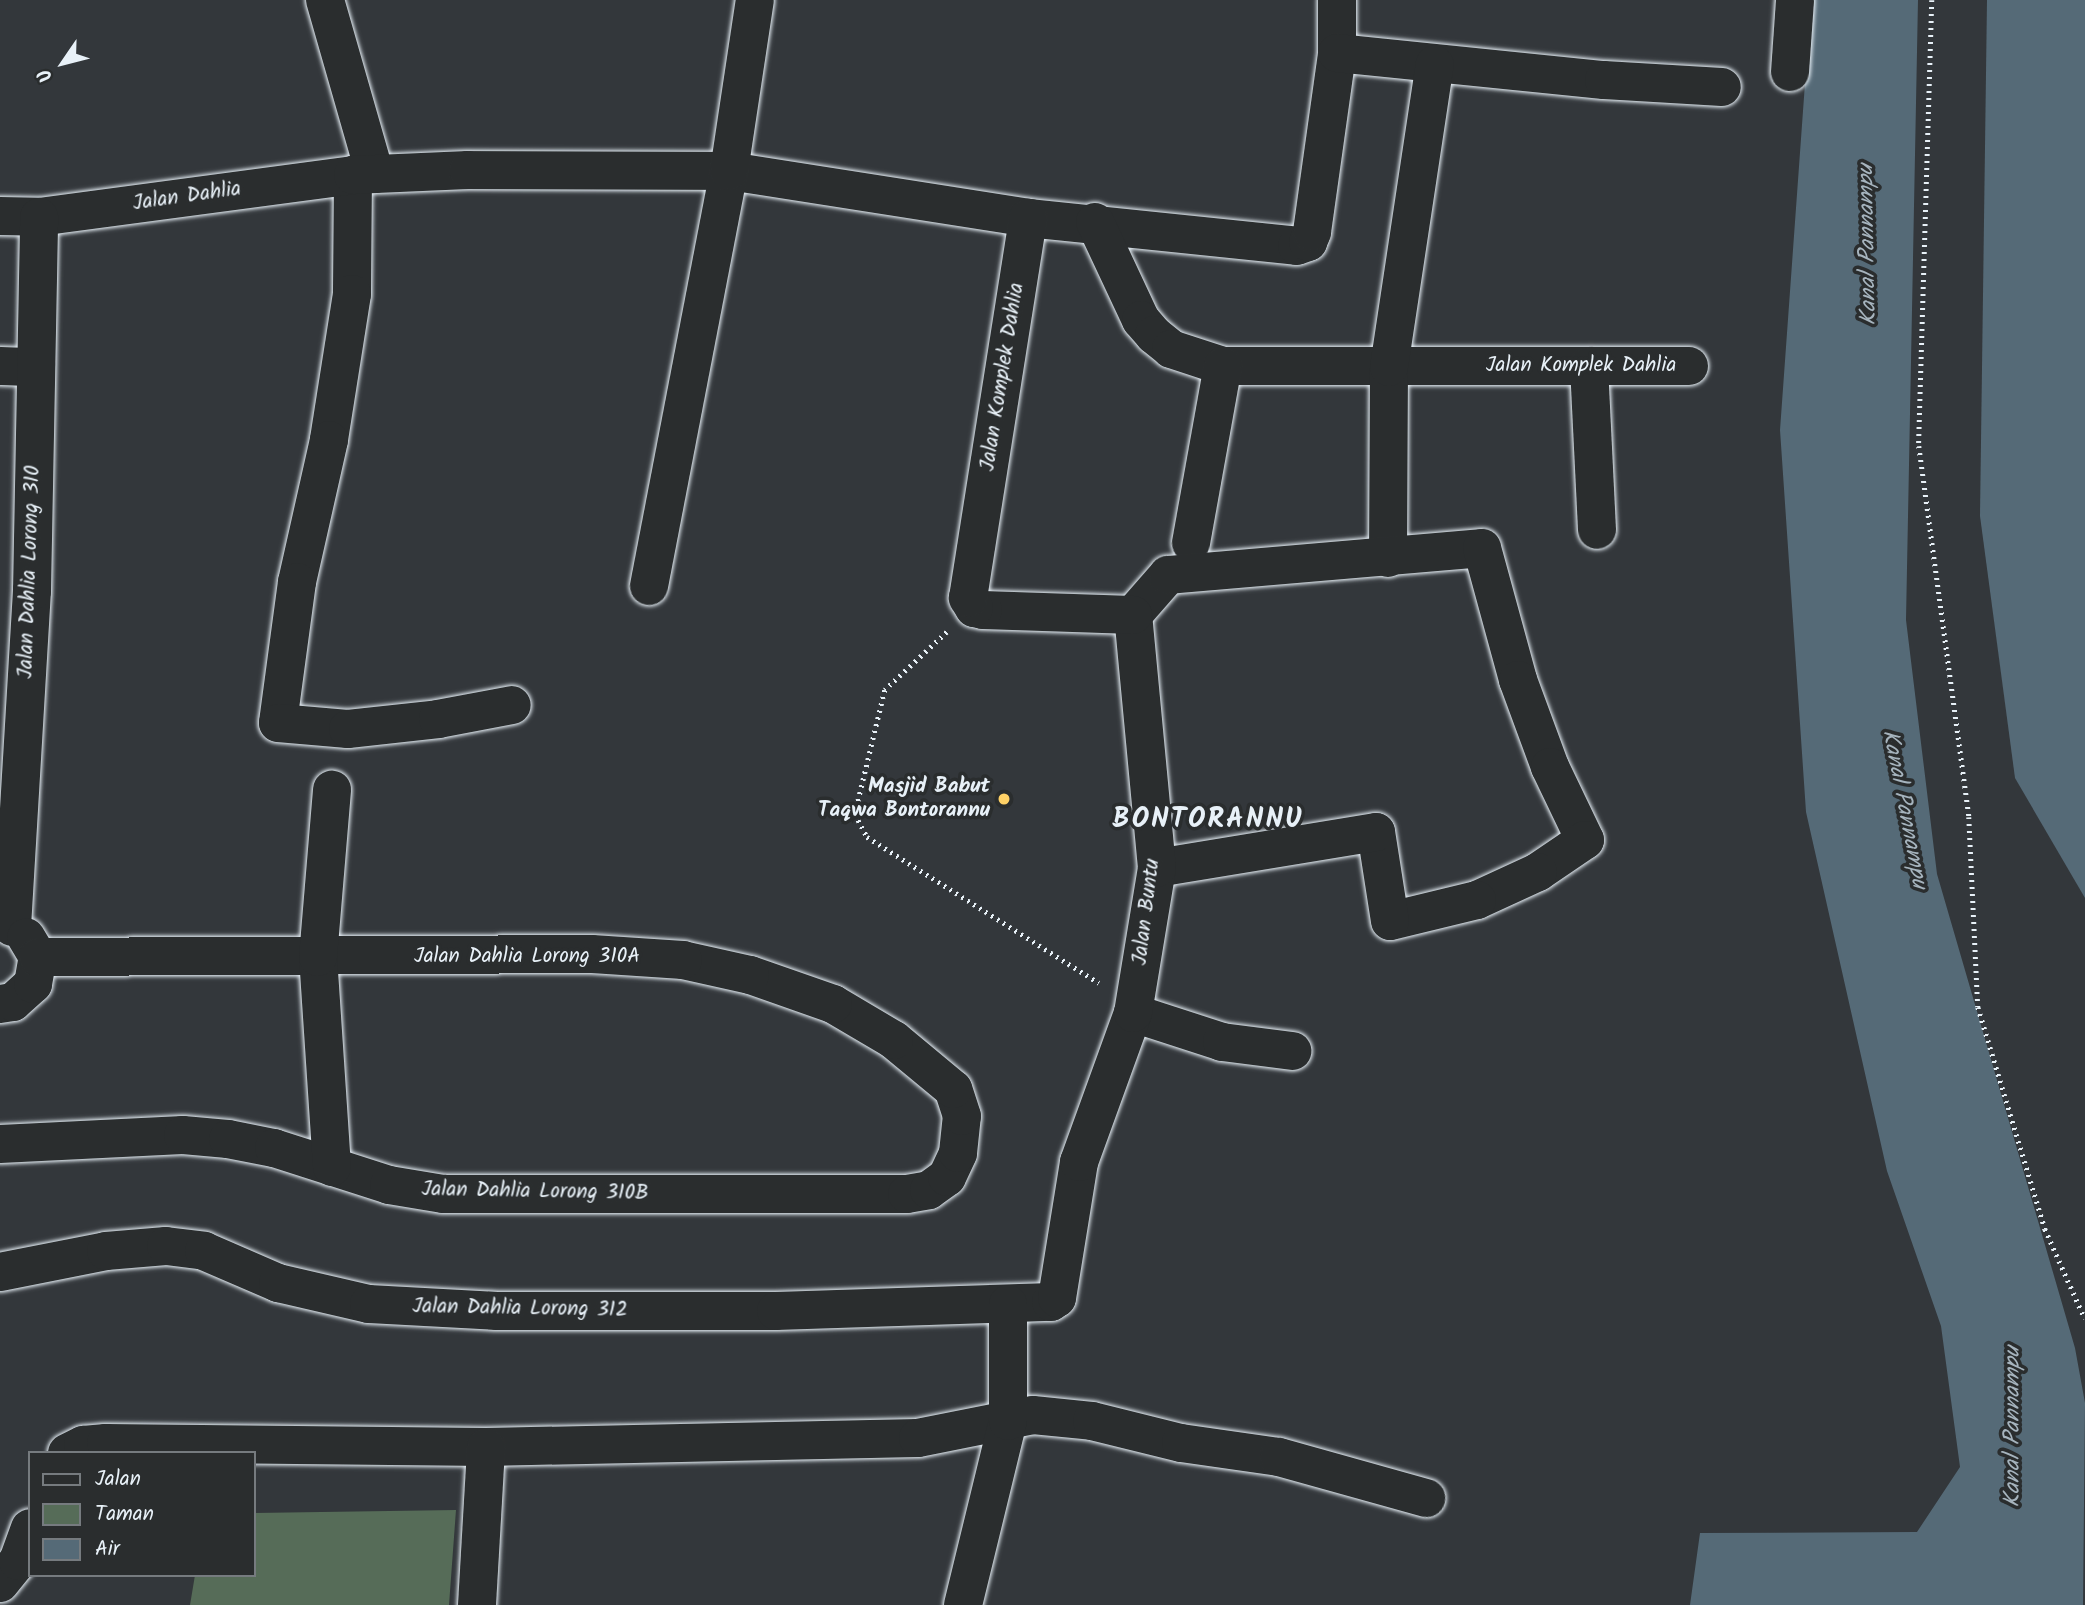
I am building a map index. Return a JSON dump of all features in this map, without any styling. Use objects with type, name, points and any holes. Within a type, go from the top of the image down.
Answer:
[{"type":"street","points":[[325,0],[364,175],[352,294],[329,440],[297,582],[278,723],[348,729],[438,719],[512,705]]},
{"type":"street","points":[[649,586],[729,171],[755,0]]},
{"type":"street","points":[[1337,0],[1338,53],[1604,80],[1723,87]]},
{"type":"street","points":[[1790,72],[1795,0]]},
{"type":"street","name":"Jalan Dahlia","points":[[0,216],[39,217],[364,175],[468,170],[729,171],[1028,218],[1095,222],[1297,247],[1308,242],[1338,53]]},
{"type":"street","points":[[1388,558],[1389,367],[1435,64]]},
{"type":"street","name":"Jalan Dahlia Lorong 310","points":[[6,926],[16,590],[18,367],[39,217]]},
{"type":"street","name":"Jalan Komplek Dahlia","points":[[974,608],[968,598],[1028,218]]},
{"type":"street","name":"Jalan Komplek Dahlia","points":[[1095,222],[1142,320],[1171,349],[1223,366],[1689,366]]},
{"type":"street","points":[[1191,543],[1223,366]]},
{"type":"street","points":[[1589,366],[1597,530]]},
{"type":"street","points":[[974,608],[1133,615],[1168,575],[1482,548],[1518,680],[1550,767],[1585,840],[1538,872],[1477,900],[1390,921],[1376,832],[1157,868]]},
{"type":"street","name":"Jalan Buntu","points":[[1051,1302],[1061,1292],[1079,1162],[1132,1013],[1157,868],[1133,615]]},
{"type":"street","points":[[332,790],[318,957],[332,1167]]},
{"type":"street","points":[[0,1004],[13,1002],[33,984],[38,957],[33,944],[6,926]]},
{"type":"street","name":"Jalan Dahlia Lorong 310A","points":[[38,957],[592,954],[683,960],[750,975],[833,1004],[894,1040],[944,1079],[962,1116],[957,1153],[947,1177]]},
{"type":"street","points":[[1132,1013],[1222,1042],[1292,1051]]},
{"type":"street","name":"Jalan Dahlia Lorong 310B","points":[[0,1144],[183,1135],[274,1148],[389,1185],[443,1194],[907,1194],[929,1190],[947,1177]]},
{"type":"street","name":"Jalan Dahlia Lorong 312","points":[[0,1272],[106,1251],[166,1246],[204,1251],[278,1283],[369,1304],[511,1311],[776,1311],[1051,1302]]},
{"type":"street","points":[[963,1605],[1008,1421],[1009,1304]]},
{"type":"street","points":[[71,1451],[83,1445],[106,1443],[486,1447],[918,1438],[1033,1415],[1092,1421],[1181,1443],[1279,1457],[1426,1498]]},
{"type":"street","points":[[477,1605],[486,1447]]},
{"type":"street","points":[[0,1583],[18,1561],[28,1534]]},
{"type":"path","points":[[1932,0],[1919,446],[1969,817],[1978,1007],[2045,1229],[2085,1319]]},
{"type":"path","points":[[974,608],[885,690],[855,814],[867,837],[1132,1013]]},
{"type":"green space","points":[[456,1510],[449,1605],[190,1605],[195,1577],[256,1577],[256,1513]]},
{"type":"water","name":"Kanal Pannampu","points":[[1811,0],[1918,0],[1906,620],[1937,874],[2075,1348],[2085,1403],[2083,1605],[1690,1605],[1700,1533],[1917,1532],[1960,1467],[1941,1326],[1887,1171],[1806,812],[1780,430]]},
{"type":"water","points":[[1987,0],[2085,0],[2085,898],[2015,778],[1980,516]]},
{"type":"place","name":"Masjid Babut Taqwa Bontorannu","points":[[1004,799]]},
{"type":"district","name":"BONTORANNU","points":[[1208,820]]}]
